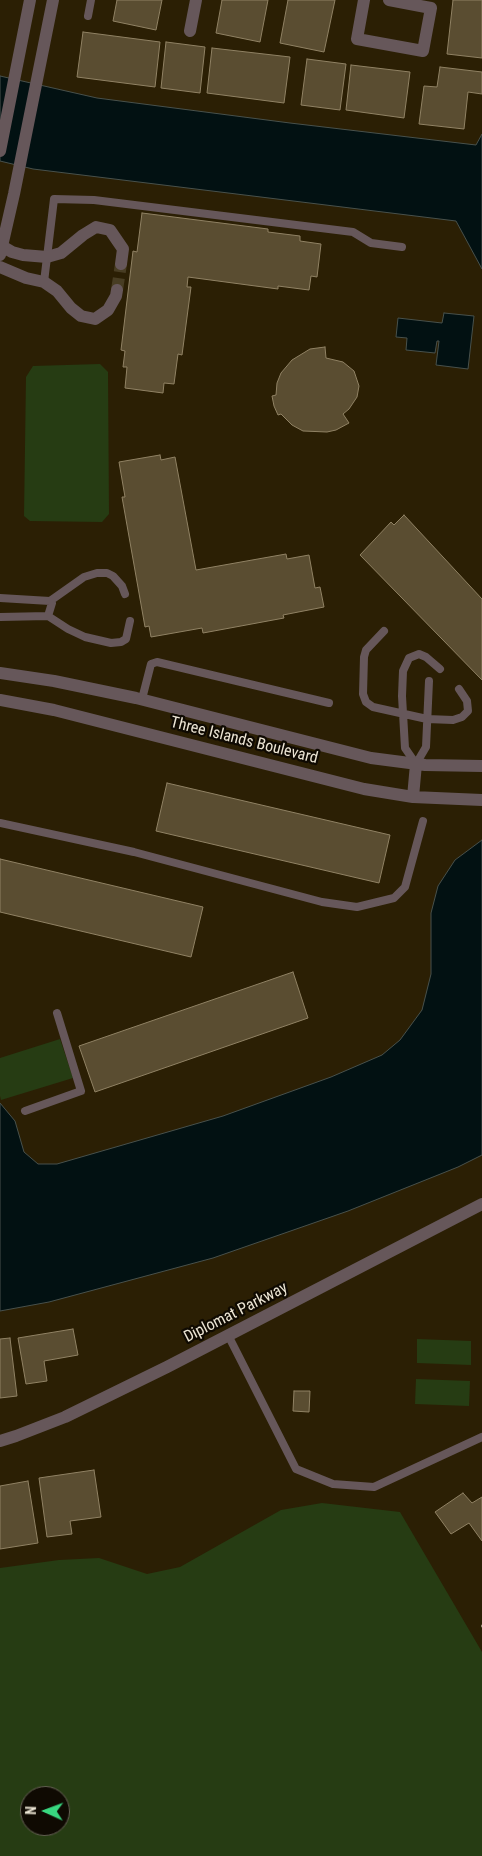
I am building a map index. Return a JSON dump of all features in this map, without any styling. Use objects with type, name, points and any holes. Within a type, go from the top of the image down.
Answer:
[{"type":"street","points":[[0,151],[30,0]]},
{"type":"street","points":[[53,0],[1,249],[23,255],[47,257],[61,253],[96,227],[110,230],[123,249],[121,264]]},
{"type":"street","points":[[190,31],[196,0]]},
{"type":"street","points":[[364,0],[356,39],[423,51],[431,8],[389,0]]},
{"type":"street","points":[[0,267],[26,278],[44,282],[58,291],[71,308],[81,316],[95,319],[108,310],[116,296],[117,290]]},
{"type":"street","name":"Three Islands Boulevard","points":[[0,673],[54,681],[142,699],[371,758],[416,764],[482,766]]},
{"type":"street","name":"Three Islands Boulevard","points":[[0,700],[54,710],[364,789],[413,797],[482,800]]},
{"type":"street","points":[[413,797],[416,764]]},
{"type":"street","name":"Diplomat Parkway","points":[[0,1441],[65,1417],[482,1204]]},
{"type":"lane","points":[[88,16],[91,0]]},
{"type":"lane","points":[[44,282],[54,199],[94,200],[353,232],[371,243],[402,247]]},
{"type":"lane","points":[[0,598],[50,601],[84,577],[97,573],[107,573],[113,576],[118,580],[125,594]]},
{"type":"lane","points":[[48,616],[52,608],[50,601]]},
{"type":"lane","points":[[0,618],[48,616],[68,630],[85,637],[111,643],[126,639],[130,621]]},
{"type":"lane","points":[[384,631],[366,650],[364,657],[363,694],[366,702],[373,708],[427,719],[453,720],[462,717],[468,711],[468,701],[459,690]]},
{"type":"lane","points":[[429,681],[426,747],[416,764],[405,748],[402,696],[403,671],[409,658],[419,654],[426,657],[440,669]]},
{"type":"lane","points":[[142,699],[151,664],[157,662],[329,704]]},
{"type":"lane","points":[[0,823],[134,852],[322,902],[358,907],[394,898],[406,887],[423,821]]},
{"type":"lane","points":[[25,1111],[81,1091],[57,1013]]},
{"type":"lane","points":[[228,1335],[296,1469],[333,1484],[374,1487],[482,1437]]},
{"type":"green space","points":[[100,364],[108,372],[109,514],[102,522],[30,521],[24,516],[26,377],[33,366]]},
{"type":"green space","points":[[60,1039],[73,1078],[1,1100],[0,1058]]},
{"type":"green space","points":[[417,1339],[471,1341],[471,1365],[417,1363]]},
{"type":"green space","points":[[416,1379],[470,1381],[469,1406],[415,1404]]},
{"type":"green space","points":[[322,1503],[400,1512],[482,1652],[482,1856],[0,1856],[0,1568],[59,1560],[99,1558],[147,1574],[180,1567],[281,1510]]},
{"type":"shaded area","points":[[0,76],[97,98],[290,123],[476,145],[482,134],[482,269],[456,221],[33,169],[0,161]]},
{"type":"shaded area","points":[[444,313],[474,316],[468,369],[436,365],[439,341],[437,341],[435,353],[406,350],[407,338],[396,337],[398,318],[442,323]]},
{"type":"shaded area","points":[[482,840],[482,1155],[458,1167],[348,1211],[213,1258],[49,1302],[0,1311],[0,1103],[15,1121],[24,1152],[38,1164],[57,1164],[223,1116],[331,1077],[382,1055],[400,1040],[422,1010],[431,974],[431,913],[438,886],[455,860]]},
{"type":"building","points":[[117,0],[162,0],[156,30],[113,21]]},
{"type":"building","points":[[222,0],[268,0],[260,42],[216,33]]},
{"type":"building","points":[[288,0],[335,0],[324,52],[280,43]]},
{"type":"building","points":[[453,0],[482,0],[482,58],[447,54]]},
{"type":"building","points":[[83,32],[160,42],[155,87],[77,77]]},
{"type":"building","points":[[166,42],[205,47],[200,93],[161,88]]},
{"type":"building","points":[[212,48],[290,57],[284,103],[207,93]]},
{"type":"building","points":[[307,59],[346,64],[340,110],[301,105]]},
{"type":"building","points":[[351,65],[410,72],[404,118],[346,110]]},
{"type":"building","points":[[440,67],[482,72],[482,94],[468,92],[464,129],[419,124],[424,86],[437,87]]},
{"type":"building","points":[[142,213],[268,229],[268,232],[300,236],[300,241],[321,244],[317,277],[311,276],[309,290],[278,286],[278,289],[188,277],[187,287],[191,287],[182,355],[178,354],[174,384],[164,383],[163,393],[125,388],[127,367],[123,367],[125,351],[121,350],[133,251],[137,252]]},
{"type":"building","points":[[325,347],[326,358],[343,362],[354,371],[359,386],[357,397],[343,414],[349,423],[336,430],[327,432],[303,431],[292,425],[281,414],[278,415],[272,396],[276,395],[277,383],[281,373],[292,360],[310,349]]},
{"type":"building","points":[[160,455],[161,460],[175,457],[196,570],[286,554],[287,559],[309,555],[315,588],[320,587],[324,607],[283,615],[284,618],[203,633],[202,628],[151,637],[149,626],[145,627],[122,497],[125,497],[119,462]]},
{"type":"building","points":[[404,515],[482,599],[482,680],[360,555],[391,522],[394,525]]},
{"type":"building","points":[[167,783],[390,835],[379,883],[156,831]]},
{"type":"building","points":[[0,859],[203,907],[191,957],[0,912]]},
{"type":"building","points":[[293,972],[308,1018],[95,1092],[79,1046]]},
{"type":"building","points":[[73,1329],[78,1355],[44,1361],[47,1381],[26,1384],[18,1338]]},
{"type":"building","points":[[10,1338],[17,1396],[0,1398],[0,1339]]},
{"type":"building","points":[[294,1391],[310,1391],[309,1412],[293,1411]]},
{"type":"building","points":[[94,1470],[101,1517],[70,1521],[72,1534],[47,1537],[39,1478]]},
{"type":"building","points":[[28,1481],[38,1543],[0,1549],[0,1486]]},
{"type":"building","points":[[463,1493],[472,1503],[482,1497],[482,1541],[469,1523],[451,1534],[435,1512]]},
{"type":"tunnel","points":[[117,290],[121,264]]}]
